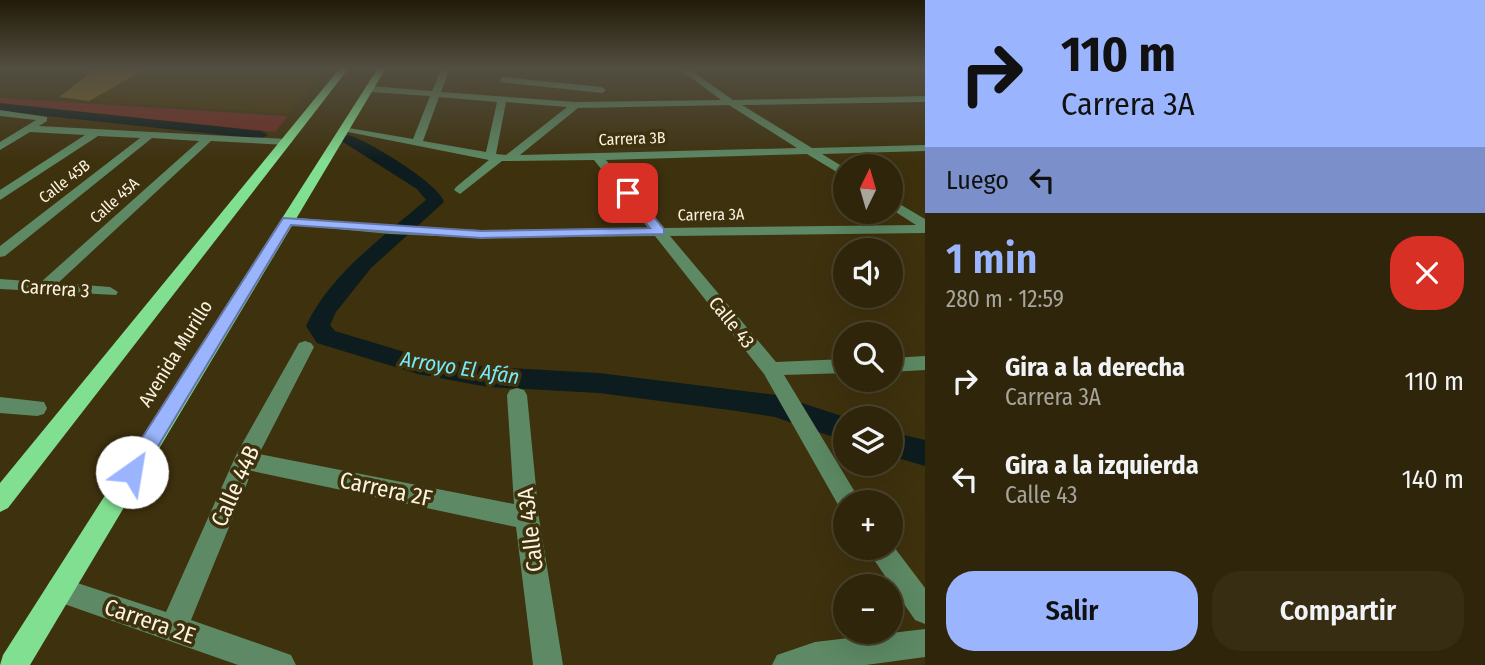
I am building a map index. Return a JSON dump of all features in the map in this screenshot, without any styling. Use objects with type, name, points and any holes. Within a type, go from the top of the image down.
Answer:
[{"type":"main road","name":"Avenida Murillo","points":[[0,501],[321,99]]},
{"type":"main road","name":"Avenida Murillo","points":[[13,665],[363,99]]},
{"type":"street","points":[[416,144],[434,99]]},
{"type":"street","points":[[500,99],[580,105],[923,99]]},
{"type":"street","points":[[499,158],[500,99]]},
{"type":"street","points":[[460,190],[499,158],[589,99]]},
{"type":"street","points":[[726,99],[833,165]]},
{"type":"street","points":[[0,113],[44,119],[0,147]]},
{"type":"street","points":[[30,129],[287,142]]},
{"type":"street","name":"Carrera 3B","points":[[343,130],[499,158],[925,148]]},
{"type":"street","points":[[0,196],[96,132]]},
{"type":"street","name":"Calle 45B","points":[[0,253],[150,135]]},
{"type":"street","name":"Calle 45A","points":[[44,288],[208,138]]},
{"type":"street","name":"Calle 43","points":[[596,155],[771,369],[842,490]]},
{"type":"street","points":[[903,211],[925,227]]},
{"type":"street","name":"Carrera 3A","points":[[288,221],[415,232],[532,235],[925,227]]},
{"type":"street","name":"Carrera 3","points":[[0,285],[110,292]]},
{"type":"street","name":"Calle 44B","points":[[173,629],[245,460],[305,347]]},
{"type":"street","points":[[903,364],[925,363]]},
{"type":"street","points":[[771,369],[833,366]]},
{"type":"street","name":"Calle 43A","points":[[517,395],[527,518],[548,665]]},
{"type":"street","points":[[0,405],[37,408]]},
{"type":"street","name":"Carrera 2F","points":[[245,460],[527,518]]},
{"type":"street","points":[[888,560],[925,610]]},
{"type":"street","name":"Carrera 2E","points":[[59,590],[281,665]]},
{"type":"street","points":[[787,665],[815,657],[925,643]]},
{"type":"shaded area","points":[[0,99],[17,99],[288,116],[275,132],[0,104]]},
{"type":"shaded area","points":[[93,99],[302,99],[289,114],[89,101]]},
{"type":"waterway","points":[[0,107],[261,135]]},
{"type":"waterway","name":"Arroyo El Afán","points":[[348,139],[423,185],[435,198],[435,202],[364,264],[325,310],[318,326],[326,337],[418,365],[488,377],[599,383],[737,400],[777,406],[833,425]]},
{"type":"waterway","name":"Arroyo El Afán","points":[[903,447],[925,453]]},
{"type":"route","points":[[132,472],[288,221],[390,230],[481,234],[660,232],[628,193]]}]
